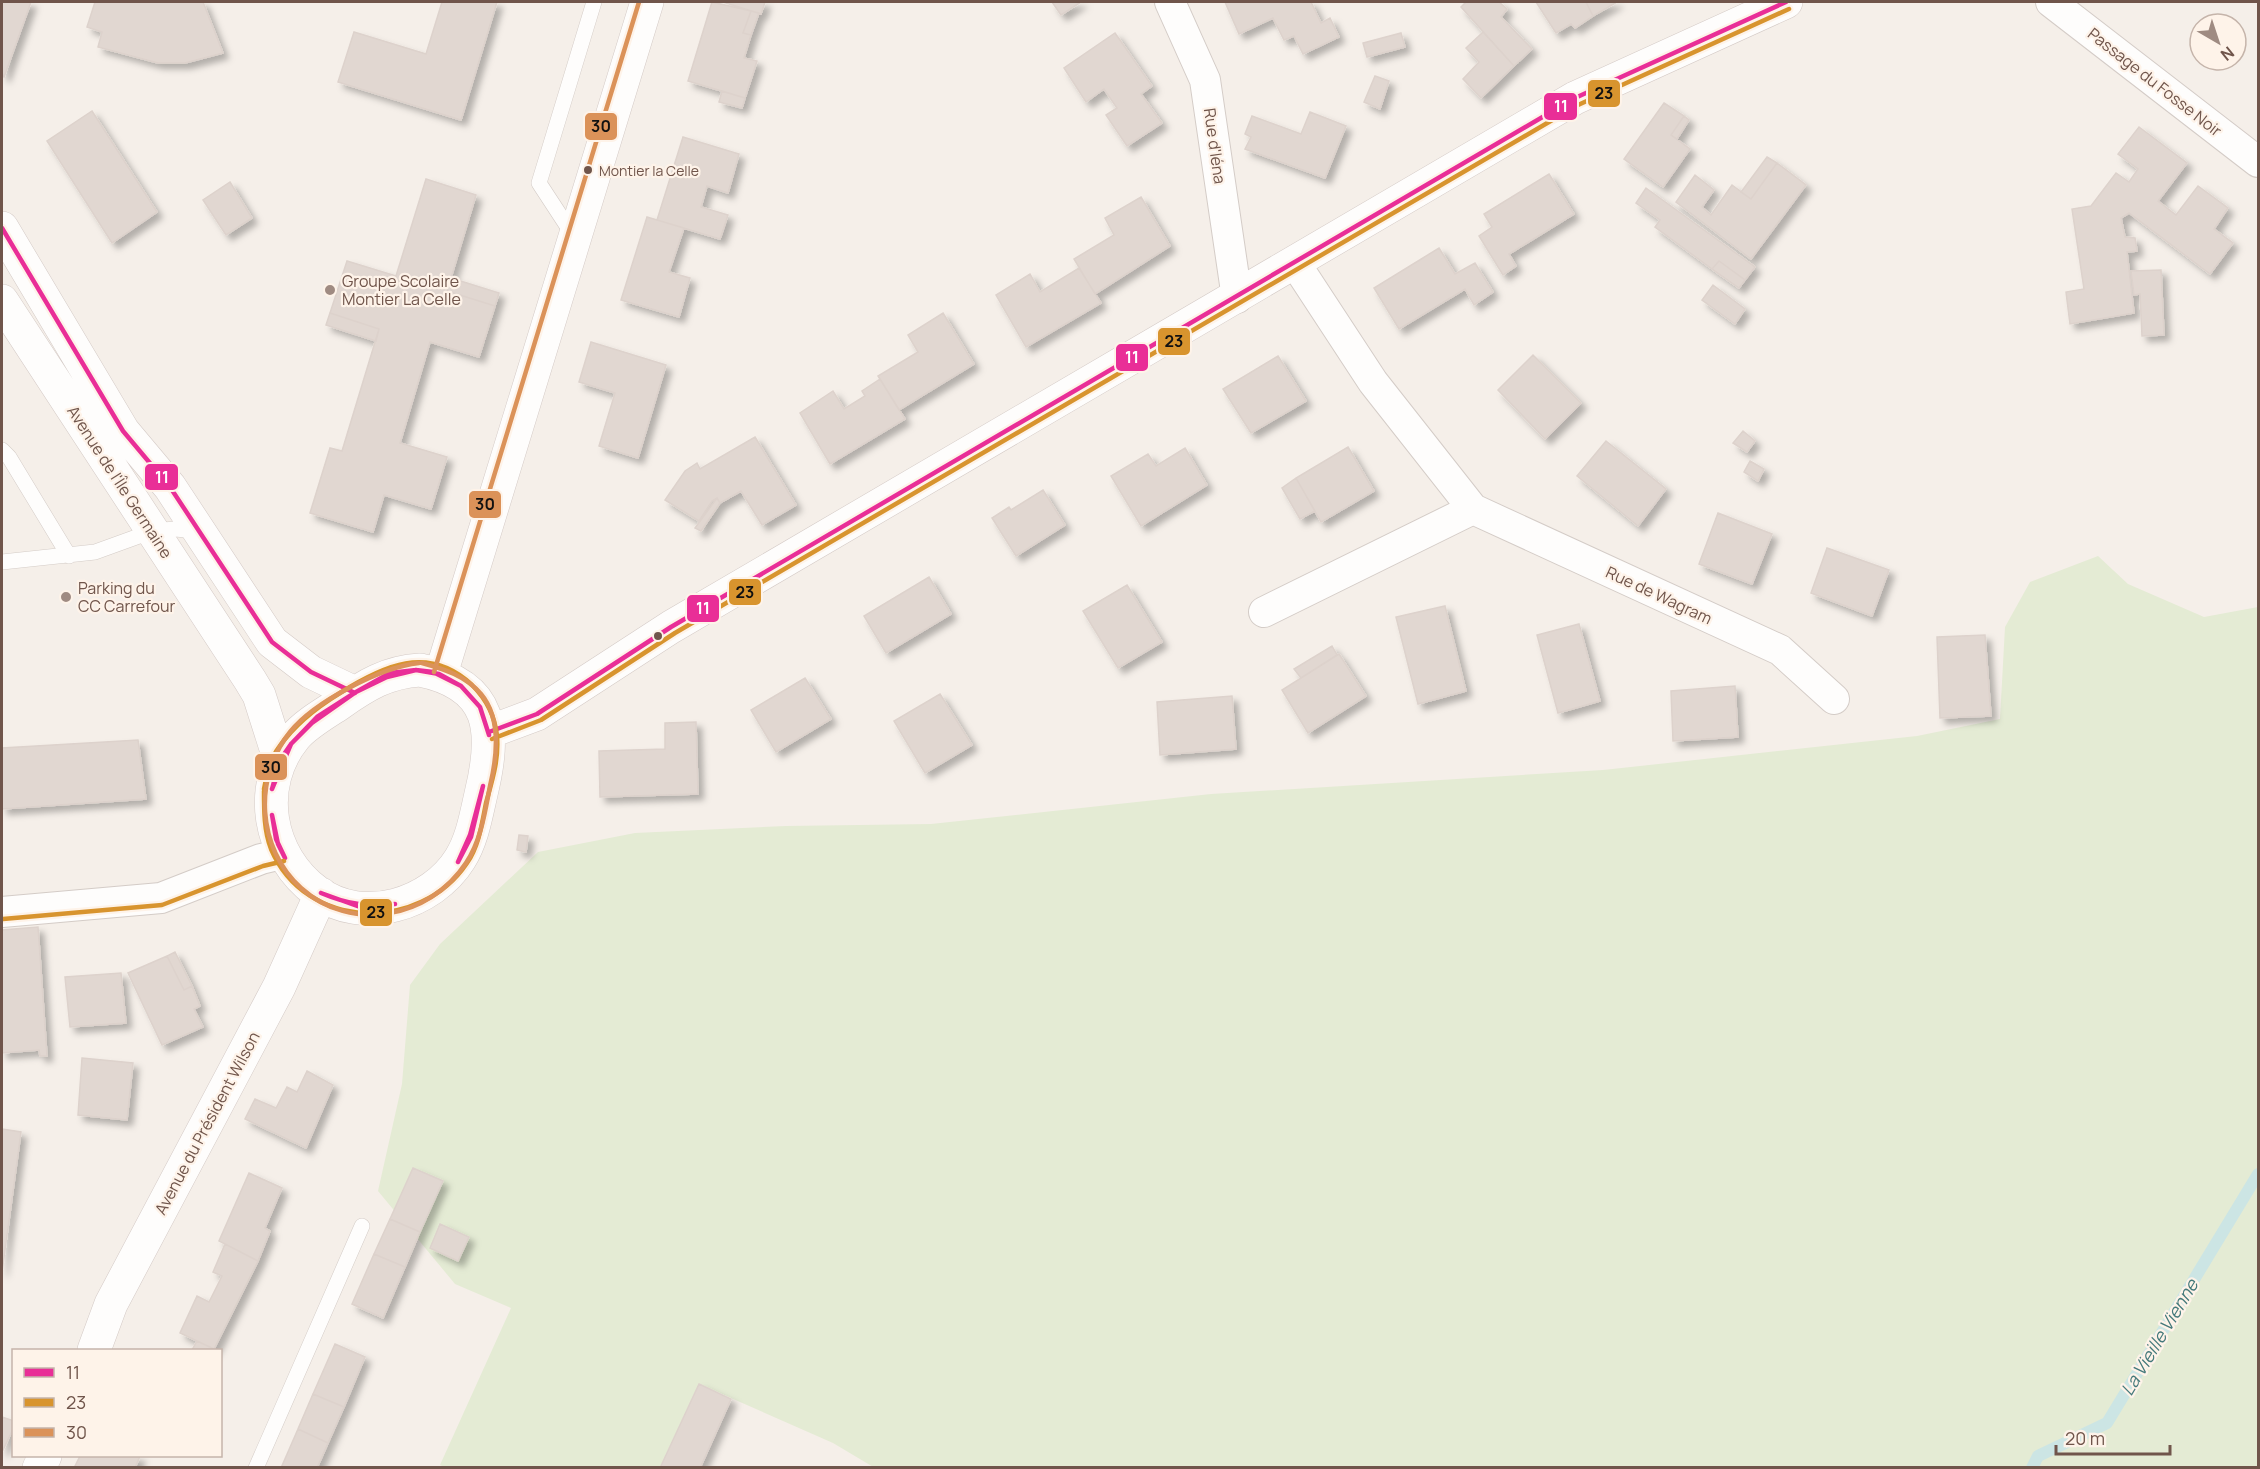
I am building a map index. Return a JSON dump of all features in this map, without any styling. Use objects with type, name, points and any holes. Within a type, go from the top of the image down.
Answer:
[{"type":"street","points":[[441,674],[647,2]]},
{"type":"street","name":"Rue d'Iéna","points":[[1170,2],[1205,80],[1237,298]]},
{"type":"street","points":[[489,732],[537,714],[671,627],[1237,298],[1575,98],[1786,2]]},
{"type":"street","name":"Passage du Fosse Noir","points":[[2051,2],[2259,162]]},
{"type":"street","name":"Avenue de l'Île Germaine","points":[[2,228],[123,431],[170,487],[272,642],[311,672],[355,693]]},
{"type":"street","name":"Rue de Wagram","points":[[1295,263],[1373,382],[1473,509],[1780,650],[1834,699]]},
{"type":"street","name":"Avenue de l'Île Germaine","points":[[2,302],[259,695],[280,761]]},
{"type":"street","points":[[1264,612],[1473,509]]},
{"type":"street","points":[[420,670],[441,674],[460,684],[474,698],[485,715],[489,732],[488,762],[469,842],[461,858],[445,879],[424,895],[408,901],[372,908],[345,905],[321,894],[302,881],[282,854],[272,825],[271,791],[280,761],[296,736],[355,693],[397,672],[420,670]]},
{"type":"street","points":[[2,912],[161,898],[261,859],[282,854]]},
{"type":"street","name":"Avenue du Président Wilson","points":[[94,1349],[111,1304],[279,987],[321,894]]},
{"type":"lane","points":[[575,238],[539,183],[594,2]]},
{"type":"lane","points":[[2,450],[9,457],[69,556]]},
{"type":"lane","points":[[2,562],[95,552],[153,531],[175,529],[200,531]]},
{"type":"lane","points":[[256,1467],[362,1226]]},
{"type":"green space","points":[[2098,556],[2128,584],[2204,617],[2258,607],[2258,1467],[875,1468],[833,1443],[699,1384],[660,1467],[444,1467],[440,1465],[511,1308],[455,1284],[378,1191],[402,1084],[410,985],[440,944],[538,852],[635,833],[786,826],[931,824],[1211,794],[1603,770],[1917,736],[2000,719],[2005,627],[2030,582]]},
{"type":"building","points":[[2,2],[31,2],[4,77],[2,73]]},
{"type":"building","points":[[95,2],[203,2],[223,53],[185,63],[158,63],[98,47],[102,32],[87,27]]},
{"type":"building","points":[[442,2],[497,2],[461,120],[338,82],[354,32],[426,54]]},
{"type":"building","points":[[712,2],[751,11],[743,33],[751,35],[744,58],[757,61],[745,98],[688,81]]},
{"type":"building","points":[[723,2],[765,2],[761,14]]},
{"type":"building","points":[[1052,2],[1081,2],[1061,15]]},
{"type":"building","points":[[1225,2],[1311,2],[1321,23],[1330,18],[1339,37],[1303,54],[1294,36],[1284,40],[1273,18],[1239,34]]},
{"type":"building","points":[[1466,2],[1499,2],[1507,9],[1501,17],[1532,49],[1514,66],[1461,7]]},
{"type":"building","points":[[1536,2],[1586,2],[1593,16],[1575,28],[1571,24],[1556,33]]},
{"type":"building","points":[[1586,2],[1617,2],[1593,16]]},
{"type":"building","points":[[751,11],[759,13],[751,35],[743,33]]},
{"type":"building","points":[[1483,32],[1514,66],[1481,98],[1463,79],[1479,62],[1466,48]]},
{"type":"building","points":[[1115,33],[1152,86],[1141,94],[1162,123],[1127,146],[1106,115],[1117,108],[1104,89],[1086,102],[1064,68]]},
{"type":"building","points":[[1401,33],[1405,47],[1367,57],[1363,43]]},
{"type":"building","points":[[1375,76],[1389,81],[1380,109],[1364,102]]},
{"type":"building","points":[[722,91],[745,98],[742,108],[719,102]]},
{"type":"building","points":[[1664,103],[1684,116],[1671,135],[1690,149],[1663,187],[1624,159]]},
{"type":"building","points":[[92,111],[157,212],[112,243],[47,141]]},
{"type":"building","points":[[1310,112],[1346,126],[1325,178],[1245,149],[1251,137],[1245,134],[1252,116],[1301,134]]},
{"type":"building","points":[[1684,116],[1689,120],[1677,139],[1671,135]]},
{"type":"building","points":[[2139,127],[2187,163],[2158,201],[2176,215],[2198,186],[2228,208],[2214,229],[2233,243],[2210,274],[2129,213],[2121,218],[2125,237],[2135,238],[2137,251],[2127,252],[2134,313],[2070,324],[2066,292],[2084,289],[2072,209],[2091,206],[2116,173],[2129,182],[2138,169],[2118,154]]},
{"type":"building","points":[[683,137],[739,154],[728,193],[707,186],[701,207],[728,215],[720,239],[657,220]]},
{"type":"building","points":[[1767,157],[1777,163],[1751,199],[1741,192]]},
{"type":"building","points":[[1777,163],[1806,185],[1751,259],[1676,202],[1695,175],[1714,190],[1702,207],[1711,215],[1732,185],[1751,199]]},
{"type":"building","points":[[1549,174],[1574,214],[1509,254],[1516,266],[1503,275],[1479,236],[1492,227],[1484,214]]},
{"type":"building","points":[[426,179],[476,195],[447,291],[495,306],[479,357],[430,342],[400,443],[447,457],[431,509],[384,495],[373,532],[310,513],[330,448],[342,451],[379,329],[330,313],[347,261],[396,276]]},
{"type":"building","points":[[230,182],[252,218],[226,235],[203,200]]},
{"type":"building","points":[[1646,188],[1755,267],[1745,280],[1719,261],[1712,269],[1655,227],[1660,220],[1636,203]]},
{"type":"building","points":[[1141,197],[1170,246],[1095,294],[1074,259],[1114,235],[1105,218]]},
{"type":"building","points":[[647,217],[684,228],[669,272],[690,278],[679,317],[621,300]]},
{"type":"building","points":[[1439,248],[1455,274],[1475,263],[1493,292],[1474,305],[1465,289],[1399,329],[1374,288]]},
{"type":"building","points":[[1719,261],[1745,280],[1739,288],[1712,269]]},
{"type":"building","points":[[1079,268],[1101,303],[1026,347],[996,295],[1030,274],[1040,292]]},
{"type":"building","points":[[2161,270],[2164,335],[2142,336],[2140,294],[2134,295],[2131,271]]},
{"type":"building","points":[[451,278],[499,293],[495,306],[447,291]]},
{"type":"building","points":[[1713,285],[1745,309],[1735,324],[1702,300]]},
{"type":"building","points":[[330,313],[379,329],[376,341],[326,325]]},
{"type":"building","points":[[943,313],[974,364],[899,410],[878,376],[918,352],[908,335]]},
{"type":"building","points":[[591,342],[666,365],[638,458],[599,446],[615,393],[579,382]]},
{"type":"building","points":[[1533,355],[1581,403],[1545,439],[1498,390]]},
{"type":"building","points":[[1278,356],[1306,401],[1251,433],[1223,389]]},
{"type":"building","points":[[880,379],[905,419],[830,464],[800,413],[833,391],[844,409],[865,396],[862,391]]},
{"type":"building","points":[[1743,431],[1755,441],[1747,452],[1733,443]]},
{"type":"building","points":[[755,437],[796,505],[762,525],[741,491],[720,503],[717,498],[712,501],[699,521],[665,500],[685,471],[697,463],[700,469]]},
{"type":"building","points":[[1606,441],[1666,489],[1638,526],[1577,476]]},
{"type":"building","points":[[1348,447],[1374,491],[1321,522],[1296,478]]},
{"type":"building","points":[[1185,448],[1207,485],[1141,526],[1111,476],[1148,454],[1156,466]]},
{"type":"building","points":[[1750,461],[1764,469],[1758,481],[1744,472]]},
{"type":"building","points":[[1296,478],[1315,511],[1300,519],[1282,488]]},
{"type":"building","points":[[1043,490],[1065,525],[1016,556],[992,518],[1009,507],[1011,510]]},
{"type":"building","points":[[717,498],[720,503],[701,531],[695,528]]},
{"type":"building","points":[[1718,513],[1772,534],[1752,584],[1699,564]]},
{"type":"building","points":[[1827,548],[1889,570],[1872,616],[1811,593]]},
{"type":"building","points":[[929,577],[951,614],[886,653],[864,616]]},
{"type":"building","points":[[1127,585],[1162,642],[1118,668],[1083,611]]},
{"type":"building","points":[[1445,606],[1466,691],[1418,704],[1396,617]]},
{"type":"building","points":[[1579,624],[1600,701],[1558,713],[1537,635]]},
{"type":"building","points":[[1985,635],[1991,716],[1940,718],[1937,637]]},
{"type":"building","points":[[1332,646],[1337,655],[1301,678],[1294,669]]},
{"type":"building","points":[[1339,654],[1366,696],[1308,733],[1282,690]]},
{"type":"building","points":[[805,678],[831,719],[776,752],[751,710]]},
{"type":"building","points":[[1735,686],[1738,737],[1673,741],[1671,691]]},
{"type":"building","points":[[940,694],[972,745],[925,773],[894,721]]},
{"type":"building","points":[[1232,696],[1236,749],[1160,755],[1157,702]]},
{"type":"building","points":[[696,722],[698,794],[600,797],[599,751],[665,749],[665,723]]},
{"type":"building","points":[[138,740],[146,799],[2,809],[2,748]]},
{"type":"building","points":[[519,835],[528,836],[526,852],[517,850]]},
{"type":"building","points":[[38,927],[47,1056],[40,1056],[39,1050],[2,1053],[2,930]]},
{"type":"building","points":[[175,952],[192,986],[184,990],[167,956]]},
{"type":"building","points":[[167,956],[184,990],[192,986],[200,1006],[194,1009],[203,1027],[162,1045],[128,973]]},
{"type":"building","points":[[121,973],[126,1023],[70,1027],[65,977]]},
{"type":"building","points":[[82,1058],[133,1063],[127,1120],[78,1115]]},
{"type":"building","points":[[307,1071],[333,1085],[306,1148],[245,1119],[255,1099],[276,1108],[287,1087],[297,1092]]},
{"type":"building","points":[[2,1129],[21,1132],[2,1272]]},
{"type":"building","points":[[413,1168],[443,1181],[420,1232],[390,1219]]},
{"type":"building","points":[[249,1173],[282,1188],[265,1228],[270,1231],[258,1261],[219,1241]]},
{"type":"building","points":[[390,1219],[420,1232],[405,1267],[374,1254]]},
{"type":"building","points":[[440,1224],[469,1237],[458,1261],[430,1248]]},
{"type":"building","points":[[225,1244],[258,1261],[214,1349],[180,1333],[197,1296],[209,1302],[222,1276],[213,1272]]},
{"type":"building","points":[[374,1254],[405,1267],[383,1318],[352,1304]]},
{"type":"building","points":[[197,1341],[214,1349],[193,1349]]},
{"type":"building","points":[[335,1344],[365,1357],[344,1407],[313,1394]]},
{"type":"building","points":[[699,1384],[731,1399],[700,1468],[660,1468]]},
{"type":"building","points":[[313,1394],[344,1407],[328,1443],[298,1429]]},
{"type":"building","points":[[2,1417],[12,1420],[12,1431],[2,1452]]},
{"type":"building","points":[[298,1429],[328,1443],[317,1468],[281,1468]]},
{"type":"building","points":[[80,1457],[140,1457],[135,1468],[74,1468]]},
{"type":"waterway","name":"La Vieille Vienne","points":[[2032,1468],[2038,1456],[2107,1423],[2258,1174]]},
{"type":"transit line","name":"30","points":[[434,672],[639,2]]},
{"type":"transit line","name":"11","points":[[489,732],[537,714],[671,627],[1575,98],[1786,2]]},
{"type":"transit line","name":"23","points":[[492,739],[541,720],[675,633],[1578,105],[1789,9]]},
{"type":"transit line","name":"11","points":[[2,228],[123,431],[170,487],[272,642],[311,672],[355,693]]},
{"type":"transit line","name":"23","points":[[264,789],[269,767],[276,752],[299,723],[356,683],[389,668],[422,662],[439,665],[455,672],[482,696],[494,722],[497,736],[496,762],[479,834],[471,856],[447,886],[421,902],[394,911],[364,913],[336,908],[310,896],[288,876],[271,849],[267,835],[264,791]]},
{"type":"transit line","name":"30","points":[[419,663],[386,671],[349,688],[315,709],[290,732],[278,750],[270,770],[265,812],[268,833],[276,853],[286,872],[301,888],[321,902],[343,911],[365,915],[388,913],[411,907],[432,897],[450,882],[466,863],[479,836],[496,751],[492,715],[488,704],[469,682],[422,663]]},
{"type":"transit line","name":"11","points":[[356,692],[390,673],[416,670]]},
{"type":"transit line","name":"11","points":[[356,692],[387,677],[416,670]]},
{"type":"transit line","name":"11","points":[[416,670],[439,674],[461,686]]},
{"type":"transit line","name":"11","points":[[416,670],[433,672],[461,686]]},
{"type":"transit line","name":"11","points":[[461,686],[480,707],[489,735]]},
{"type":"transit line","name":"11","points":[[461,686],[480,707],[489,735]]},
{"type":"transit line","name":"11","points":[[291,744],[317,717],[356,692]]},
{"type":"transit line","name":"11","points":[[291,744],[312,723],[356,692]]},
{"type":"transit line","name":"11","points":[[272,789],[280,760],[291,744]]},
{"type":"transit line","name":"11","points":[[272,789],[291,744]]},
{"type":"transit line","name":"11","points":[[458,862],[470,835],[483,786]]},
{"type":"transit line","name":"11","points":[[458,862],[471,837],[483,786]]},
{"type":"transit line","name":"11","points":[[272,815],[278,844],[285,858]]},
{"type":"transit line","name":"11","points":[[272,815],[276,839],[285,858]]},
{"type":"transit line","name":"23","points":[[3,919],[162,905],[263,866],[284,861]]},
{"type":"transit line","name":"11","points":[[321,893],[357,904],[395,904]]},
{"type":"transit line","name":"11","points":[[321,893],[360,907],[395,904]]},
{"type":"place","name":"Montier la Celle","points":[[588,170]]},
{"type":"place","name":"Groupe Scolaire Montier La Celle","points":[[330,290]]},
{"type":"place","name":"Parking du CC Carrefour","points":[[66,597]]}]
